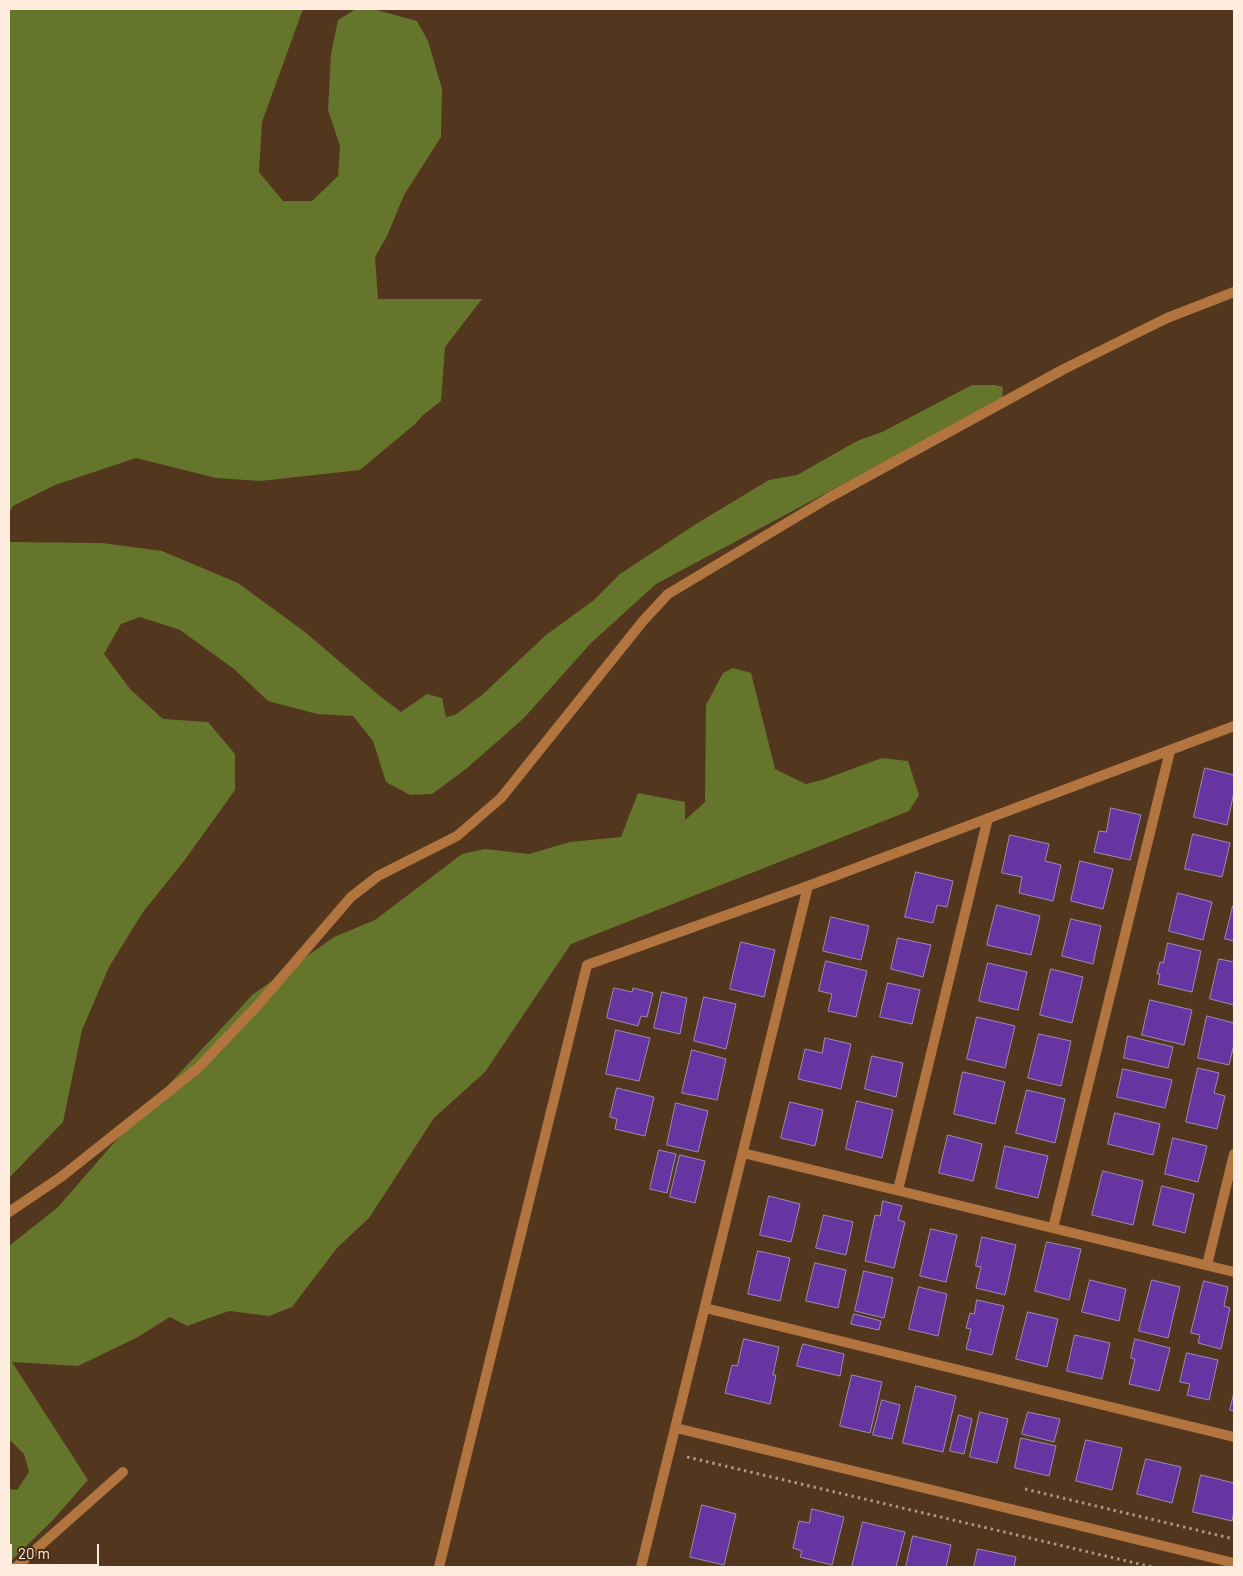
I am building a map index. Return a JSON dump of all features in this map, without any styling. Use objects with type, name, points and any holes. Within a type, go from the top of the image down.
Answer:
[{"type":"street","points":[[9,1212],[61,1177],[198,1068],[258,1006],[350,897],[378,876],[456,836],[501,798],[643,621],[668,594],[830,497],[1064,368],[1167,318],[1234,292]]},
{"type":"street","points":[[439,1567],[587,965],[808,886],[1234,726]]},
{"type":"street","points":[[1053,1228],[1170,751]]},
{"type":"street","points":[[898,1190],[988,818]]},
{"type":"street","points":[[641,1567],[808,886]]},
{"type":"street","points":[[743,1153],[1234,1272]]},
{"type":"street","points":[[1207,1265],[1234,1154]]},
{"type":"street","points":[[705,1308],[1234,1437]]},
{"type":"street","points":[[676,1428],[1234,1563]]},
{"type":"street","points":[[16,1567],[123,1472]]},
{"type":"path","points":[[686,1456],[1152,1567]]},
{"type":"green space","points":[[9,9],[303,9],[262,122],[259,172],[283,201],[312,201],[338,176],[340,146],[328,110],[331,54],[338,20],[356,9],[373,9],[417,21],[428,41],[442,89],[441,137],[404,195],[387,236],[375,257],[378,299],[482,299],[445,347],[441,401],[360,470],[260,481],[216,478],[136,458],[55,485],[13,506],[9,513]]},
{"type":"green space","points":[[972,385],[1003,387],[1002,399],[656,584],[591,643],[524,718],[466,769],[432,794],[410,795],[386,782],[373,741],[353,716],[317,714],[268,701],[234,669],[180,630],[140,617],[121,624],[104,654],[130,689],[163,719],[208,722],[235,754],[235,790],[184,861],[143,912],[109,967],[82,1030],[63,1122],[9,1178],[9,542],[102,543],[162,551],[238,583],[305,632],[401,712],[427,694],[442,698],[446,717],[455,715],[482,695],[546,635],[594,600],[620,574],[696,524],[769,480],[797,475],[857,441],[882,432]]},
{"type":"green space","points":[[733,668],[751,673],[775,769],[806,784],[882,758],[908,761],[919,795],[909,811],[571,944],[485,1072],[434,1118],[369,1218],[337,1248],[292,1307],[269,1316],[229,1311],[187,1326],[170,1317],[136,1338],[78,1366],[12,1362],[88,1480],[52,1521],[9,1563],[9,1489],[17,1490],[29,1472],[24,1454],[9,1439],[9,1246],[58,1207],[111,1146],[252,995],[334,937],[375,920],[462,854],[485,849],[529,854],[570,842],[621,837],[638,793],[685,802],[685,820],[705,802],[706,705],[723,673]]},
{"type":"building","points":[[1205,768],[1234,775],[1234,792],[1227,825],[1194,817]]},
{"type":"building","points":[[1111,808],[1141,815],[1130,860],[1094,852],[1099,831],[1106,832]]},
{"type":"building","points":[[1193,834],[1230,843],[1222,877],[1185,869]]},
{"type":"building","points":[[1010,835],[1049,844],[1045,861],[1061,865],[1053,901],[1019,893],[1022,877],[1002,873]]},
{"type":"building","points":[[1080,861],[1113,869],[1103,909],[1071,901]]},
{"type":"building","points":[[916,872],[953,881],[947,907],[937,905],[933,923],[905,917]]},
{"type":"building","points":[[1178,893],[1212,902],[1203,940],[1169,931]]},
{"type":"building","points":[[997,905],[1040,916],[1031,955],[987,945]]},
{"type":"building","points":[[1234,907],[1234,941],[1225,939]]},
{"type":"building","points":[[831,917],[869,926],[861,960],[823,951]]},
{"type":"building","points":[[1071,919],[1101,926],[1093,964],[1062,956]]},
{"type":"building","points":[[898,938],[931,945],[923,977],[891,969]]},
{"type":"building","points":[[741,942],[775,950],[764,997],[730,989]]},
{"type":"building","points":[[1168,943],[1201,951],[1192,992],[1158,984],[1160,974],[1157,974],[1160,962],[1163,963]]},
{"type":"building","points":[[1219,959],[1234,962],[1234,1005],[1210,999]]},
{"type":"building","points":[[826,961],[867,971],[856,1017],[828,1011],[832,994],[819,991]]},
{"type":"building","points":[[988,963],[1027,972],[1018,1010],[979,1001]]},
{"type":"building","points":[[1051,969],[1083,977],[1072,1023],[1040,1015]]},
{"type":"building","points":[[888,983],[920,990],[912,1024],[880,1017]]},
{"type":"building","points":[[614,988],[632,992],[633,988],[653,993],[647,1017],[641,1016],[638,1026],[607,1018]]},
{"type":"building","points":[[662,992],[687,998],[680,1034],[654,1028]]},
{"type":"building","points":[[704,997],[736,1004],[726,1049],[694,1041]]},
{"type":"building","points":[[1150,1000],[1192,1010],[1184,1045],[1142,1035]]},
{"type":"building","points":[[1207,1016],[1234,1023],[1234,1044],[1229,1065],[1198,1058]]},
{"type":"building","points":[[977,1017],[1015,1026],[1005,1068],[967,1059]]},
{"type":"building","points":[[616,1030],[650,1038],[639,1081],[606,1074]]},
{"type":"building","points":[[1039,1034],[1071,1041],[1061,1086],[1028,1078]]},
{"type":"building","points":[[1128,1036],[1173,1047],[1168,1068],[1124,1058]]},
{"type":"building","points":[[825,1038],[851,1044],[841,1089],[798,1079],[805,1049],[822,1053]]},
{"type":"building","points":[[692,1050],[726,1059],[717,1100],[682,1093]]},
{"type":"building","points":[[872,1056],[903,1063],[896,1097],[865,1089]]},
{"type":"building","points":[[1198,1068],[1219,1073],[1214,1093],[1225,1096],[1217,1129],[1186,1122]]},
{"type":"building","points":[[1123,1069],[1172,1080],[1165,1108],[1117,1097]]},
{"type":"building","points":[[963,1072],[1005,1082],[995,1124],[954,1114]]},
{"type":"building","points":[[617,1088],[654,1097],[645,1136],[615,1129],[617,1119],[610,1117]]},
{"type":"building","points":[[1027,1090],[1065,1099],[1055,1143],[1016,1133]]},
{"type":"building","points":[[857,1101],[893,1110],[882,1158],[846,1149]]},
{"type":"building","points":[[790,1102],[823,1110],[815,1146],[781,1138]]},
{"type":"building","points":[[676,1103],[708,1111],[698,1152],[667,1145]]},
{"type":"building","points":[[1115,1113],[1160,1124],[1153,1155],[1108,1144]]},
{"type":"building","points":[[948,1135],[982,1144],[973,1181],[939,1173]]},
{"type":"building","points":[[1173,1138],[1207,1146],[1198,1182],[1165,1174]]},
{"type":"building","points":[[1005,1146],[1048,1156],[1038,1198],[996,1188]]},
{"type":"building","points":[[659,1150],[676,1154],[667,1193],[650,1189]]},
{"type":"building","points":[[680,1155],[705,1161],[695,1203],[670,1197]]},
{"type":"building","points":[[1103,1171],[1143,1181],[1133,1225],[1092,1215]]},
{"type":"building","points":[[1162,1186],[1194,1194],[1185,1233],[1153,1225]]},
{"type":"building","points":[[769,1196],[800,1204],[791,1242],[760,1235]]},
{"type":"building","points":[[883,1201],[902,1206],[898,1220],[905,1222],[894,1268],[865,1261],[875,1215],[880,1216]]},
{"type":"building","points":[[824,1215],[853,1222],[846,1255],[816,1248]]},
{"type":"building","points":[[931,1229],[957,1235],[946,1282],[920,1276]]},
{"type":"building","points":[[982,1237],[1016,1245],[1005,1295],[976,1288],[981,1267],[976,1266]]},
{"type":"building","points":[[1047,1242],[1081,1249],[1069,1300],[1035,1291]]},
{"type":"building","points":[[758,1251],[790,1258],[780,1301],[748,1294]]},
{"type":"building","points":[[815,1263],[846,1270],[838,1308],[806,1301]]},
{"type":"building","points":[[864,1271],[893,1278],[884,1318],[855,1311]]},
{"type":"building","points":[[1090,1280],[1126,1289],[1119,1321],[1082,1312]]},
{"type":"building","points":[[1152,1280],[1180,1287],[1168,1338],[1139,1331]]},
{"type":"building","points":[[1204,1281],[1228,1287],[1224,1306],[1230,1308],[1221,1349],[1198,1343],[1200,1335],[1191,1333]]},
{"type":"building","points":[[919,1287],[947,1294],[938,1336],[909,1329]]},
{"type":"building","points":[[977,1300],[1004,1306],[992,1355],[966,1349],[971,1329],[966,1328],[970,1313],[974,1314]]},
{"type":"building","points":[[1028,1312],[1058,1319],[1047,1367],[1016,1359]]},
{"type":"building","points":[[854,1314],[881,1321],[879,1330],[851,1324]]},
{"type":"building","points":[[1075,1335],[1110,1343],[1102,1379],[1067,1371]]},
{"type":"building","points":[[744,1339],[779,1347],[773,1375],[776,1375],[770,1404],[725,1393],[732,1365],[737,1366]]},
{"type":"building","points":[[1135,1339],[1170,1348],[1159,1391],[1129,1384],[1135,1359],[1131,1358]]},
{"type":"building","points":[[803,1344],[844,1354],[840,1376],[797,1366]]},
{"type":"building","points":[[1187,1353],[1218,1360],[1209,1400],[1187,1395],[1190,1384],[1180,1382]]},
{"type":"building","points":[[852,1375],[882,1382],[870,1433],[840,1426]]},
{"type":"building","points":[[916,1386],[956,1396],[943,1452],[903,1443]]},
{"type":"building","points":[[1234,1393],[1234,1411],[1230,1410]]},
{"type":"building","points":[[882,1400],[900,1405],[892,1439],[873,1435]]},
{"type":"building","points":[[980,1412],[1008,1419],[997,1463],[970,1457]]},
{"type":"building","points":[[1028,1412],[1060,1419],[1054,1442],[1022,1434]]},
{"type":"building","points":[[959,1415],[972,1419],[964,1454],[950,1451]]},
{"type":"building","points":[[1021,1438],[1056,1446],[1049,1476],[1015,1468]]},
{"type":"building","points":[[1086,1440],[1122,1448],[1112,1490],[1076,1481]]},
{"type":"building","points":[[1146,1459],[1181,1467],[1172,1503],[1137,1494]]},
{"type":"building","points":[[1201,1475],[1234,1483],[1232,1521],[1193,1512]]},
{"type":"building","points":[[702,1505],[736,1514],[724,1565],[690,1557]]},
{"type":"building","points":[[812,1509],[844,1517],[832,1565],[800,1557],[802,1551],[793,1548],[799,1521],[809,1523]]},
{"type":"building","points":[[863,1522],[905,1532],[896,1567],[852,1567]]},
{"type":"building","points":[[913,1536],[951,1545],[946,1567],[906,1567]]},
{"type":"building","points":[[978,1549],[1016,1557],[1014,1567],[974,1567]]}]
